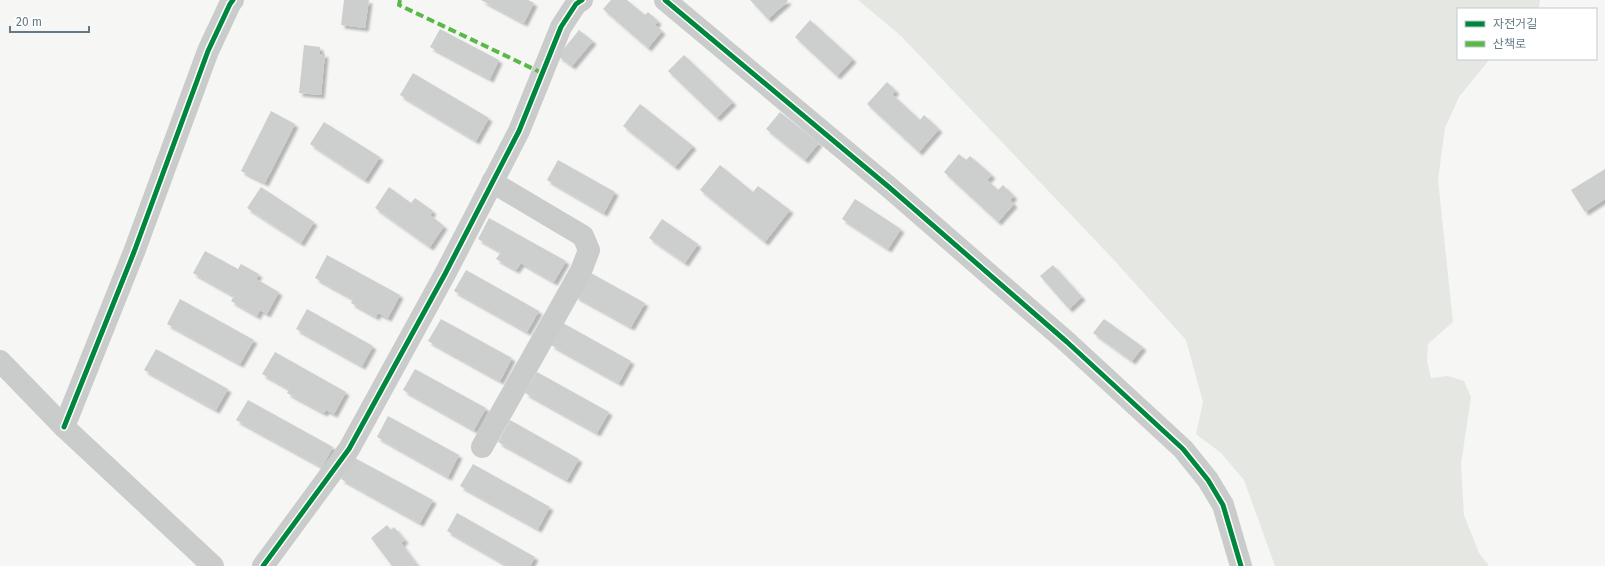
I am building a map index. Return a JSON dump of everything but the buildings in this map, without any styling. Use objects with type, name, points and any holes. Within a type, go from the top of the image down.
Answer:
[{"type":"street","points":[[64,427],[134,252],[208,51],[233,0]]},
{"type":"street","points":[[263,566],[349,449],[445,274],[519,131],[561,26],[576,4],[582,0]]},
{"type":"street","points":[[665,0],[896,193],[1067,342],[1183,449],[1208,480],[1223,505],[1241,566]]},
{"type":"street","points":[[482,447],[581,271],[589,250],[583,236],[492,182]]},
{"type":"street","points":[[0,361],[64,427],[213,566]]},
{"type":"shaded area","points":[[858,0],[1540,0],[1538,8],[1457,8],[1457,60],[1489,60],[1459,97],[1445,128],[1438,180],[1453,322],[1428,344],[1427,361],[1431,378],[1448,376],[1464,381],[1471,397],[1461,464],[1464,515],[1479,553],[1489,566],[1275,566],[1244,480],[1221,453],[1196,434],[1203,402],[1186,340],[1113,259],[901,36]]},
{"type":"marked path","points":[[400,0],[399,5],[542,73]]},
{"type":"cycle path","points":[[64,427],[134,252],[208,51],[233,0]]},
{"type":"cycle path","points":[[263,566],[349,449],[445,274],[519,131],[561,27],[576,4],[582,0]]},
{"type":"cycle path","points":[[665,0],[890,188],[1067,342],[1183,449],[1208,480],[1223,505],[1241,566]]}]
